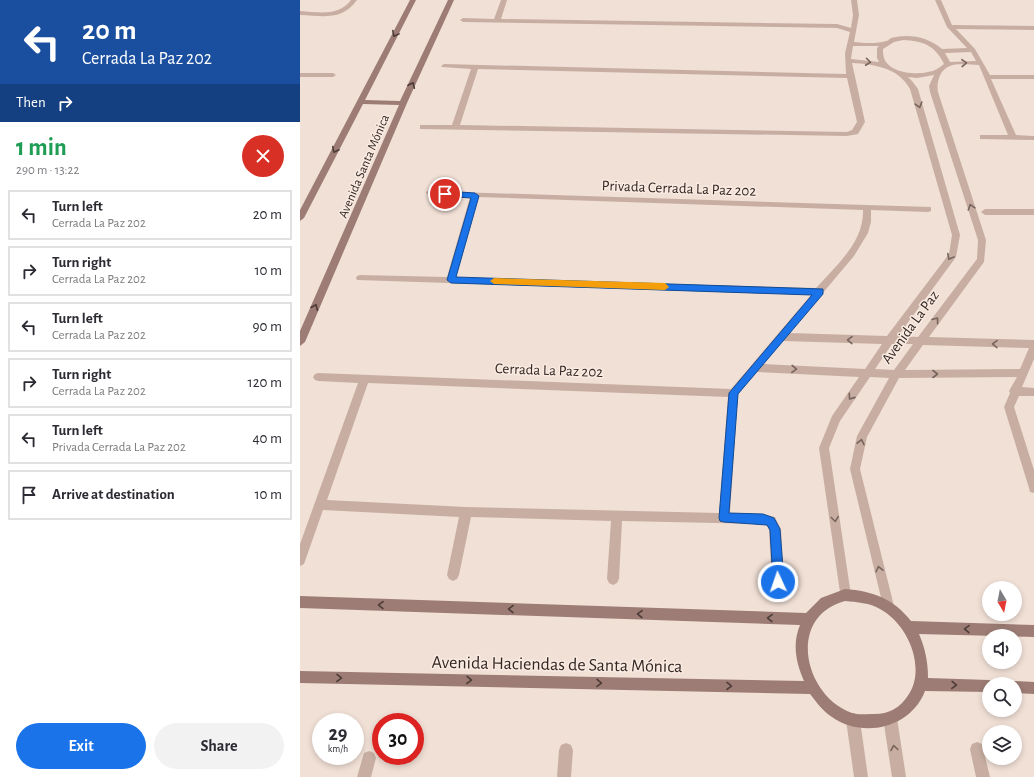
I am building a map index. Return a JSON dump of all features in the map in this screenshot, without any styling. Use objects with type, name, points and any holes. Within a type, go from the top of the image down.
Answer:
[{"type":"street","points":[[300,13],[335,14],[344,12],[350,8],[354,0]]},
{"type":"street","name":"Avenida Santa Mónica","points":[[300,218],[359,102],[414,0]]},
{"type":"street","name":"Avenida Santa Mónica","points":[[300,342],[403,103],[450,0]]},
{"type":"street","points":[[497,20],[504,0]]},
{"type":"street","points":[[422,127],[847,134],[855,132],[861,122],[848,62],[857,19],[857,9],[854,0]]},
{"type":"street","points":[[938,0],[950,27],[973,50],[987,77],[1013,138]]},
{"type":"street","points":[[463,20],[837,26],[854,31]]},
{"type":"street","points":[[950,27],[1034,28]]},
{"type":"street","points":[[851,44],[872,45],[892,40],[914,38],[930,43],[942,51],[948,64]]},
{"type":"street","points":[[884,43],[878,54],[880,60],[886,66]]},
{"type":"street","points":[[942,51],[973,50]]},
{"type":"street","points":[[848,62],[872,62],[886,66],[899,73],[922,76],[938,73],[948,64],[980,63]]},
{"type":"street","points":[[444,66],[851,76]]},
{"type":"street","points":[[455,128],[475,67]]},
{"type":"street","name":"Avenida La Paz","points":[[845,595],[824,448],[836,419],[889,341],[953,254],[956,235],[914,89],[910,82],[899,73]]},
{"type":"street","name":"Avenida La Paz","points":[[888,606],[855,469],[862,436],[896,374],[981,260],[982,240],[934,92],[933,86],[938,73]]},
{"type":"street","points":[[301,76],[333,75]]},
{"type":"street","points":[[987,77],[1034,77]]},
{"type":"street","points":[[359,102],[403,103]]},
{"type":"street","points":[[984,137],[1034,138]]},
{"type":"street","name":"Privada Cerrada La Paz 202","points":[[430,193],[475,196],[928,210]]},
{"type":"street","points":[[451,280],[475,196]]},
{"type":"street","points":[[724,518],[733,393],[851,254],[863,235],[868,223],[867,208]]},
{"type":"street","points":[[984,212],[1034,212]]},
{"type":"street","points":[[360,278],[820,292]]},
{"type":"street","points":[[781,337],[1034,344]]},
{"type":"street","points":[[1034,348],[1014,391],[1009,407],[1034,488]]},
{"type":"street","points":[[755,368],[896,374],[1022,373]]},
{"type":"street","name":"Cerrada La Paz 202","points":[[318,377],[733,393]]},
{"type":"street","points":[[300,560],[364,379]]},
{"type":"street","points":[[1014,391],[1034,392]]},
{"type":"street","points":[[320,505],[466,512],[763,519],[771,521],[775,529],[778,582]]},
{"type":"street","points":[[453,575],[466,512]]},
{"type":"street","points":[[613,579],[617,515]]},
{"type":"street","points":[[845,595],[869,597],[888,606],[898,615],[912,633],[921,654],[922,676],[915,698],[901,714],[882,722],[853,720],[832,710],[812,688],[803,666],[801,644],[804,630],[813,612],[823,603],[845,595]]},
{"type":"street","points":[[300,602],[809,619]]},
{"type":"street","points":[[908,627],[1034,630]]},
{"type":"street","name":"Avenida Haciendas de Santa Mónica","points":[[300,677],[812,688]]},
{"type":"street","points":[[919,684],[982,686]]},
{"type":"street","points":[[1022,687],[1034,688]]},
{"type":"street","points":[[890,718],[899,777]]},
{"type":"street","points":[[853,720],[861,777]]},
{"type":"street","points":[[976,748],[983,777]]},
{"type":"street","points":[[564,777],[566,750]]},
{"type":"street","points":[[364,777],[369,758]]},
{"type":"slow traffic","points":[[494,281],[665,287]]},
{"type":"route","points":[[445,194],[475,196],[451,280],[820,292],[733,393],[724,518],[763,519],[771,521],[775,529],[778,582]]}]
